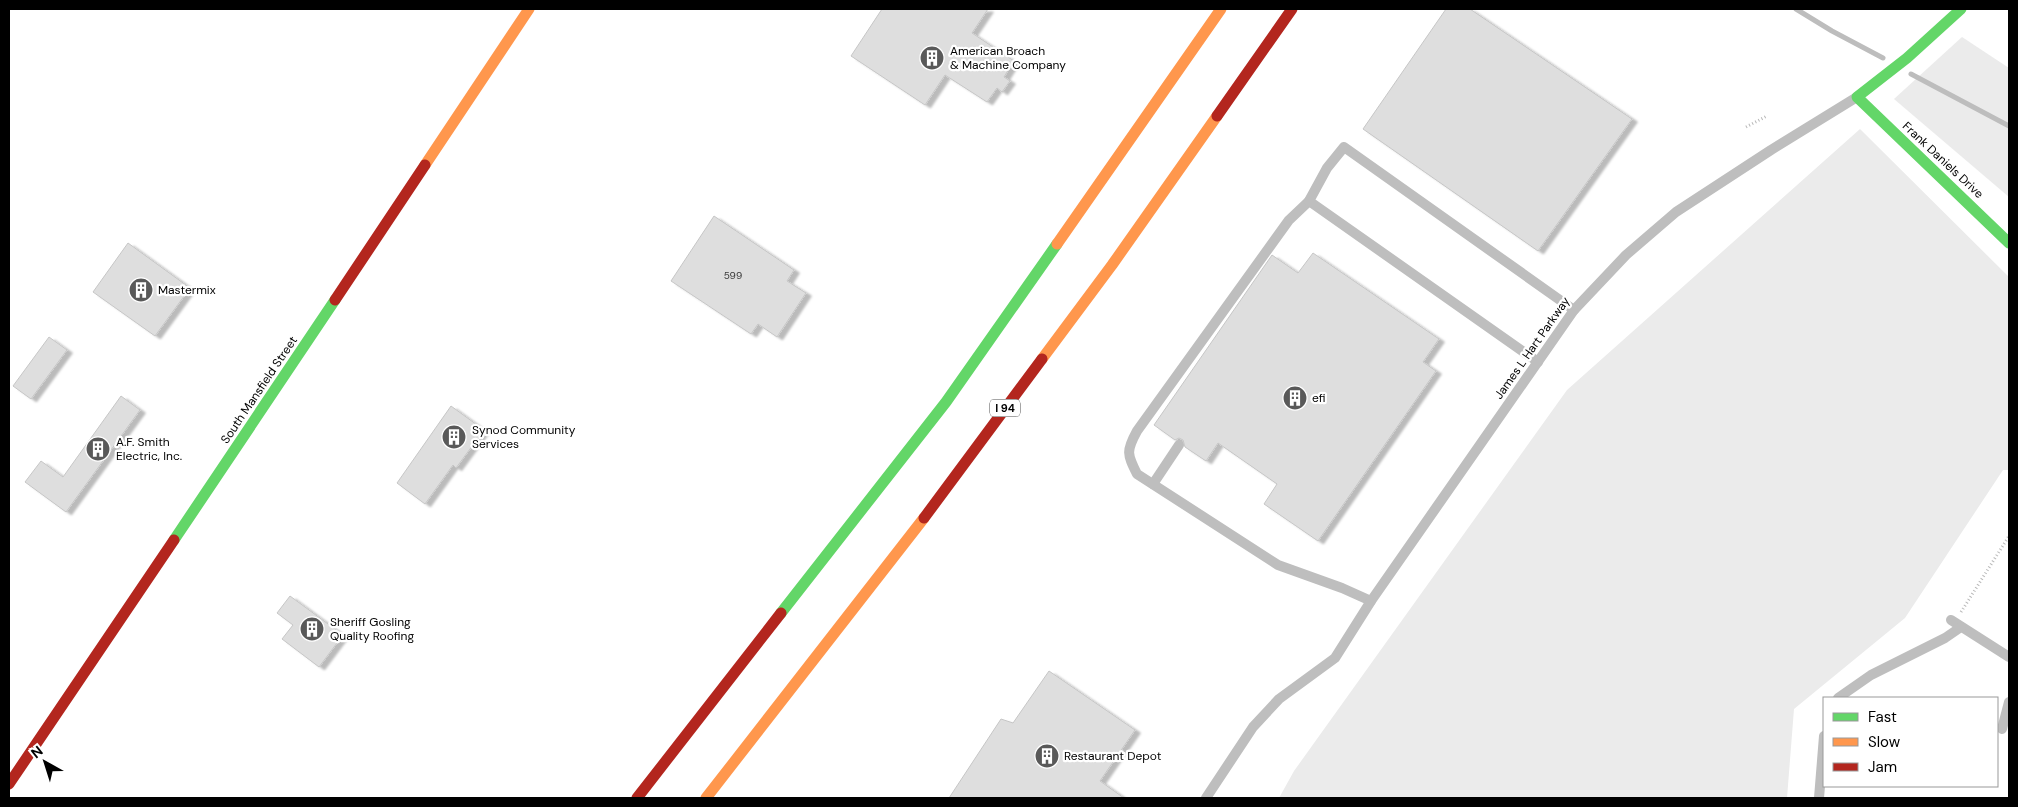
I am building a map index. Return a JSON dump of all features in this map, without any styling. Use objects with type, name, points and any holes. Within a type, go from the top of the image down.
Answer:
[{"type":"main road","name":"South Mansfield Street","points":[[9,784],[236,450],[529,9]]},
{"type":"main road","points":[[637,798],[946,402],[1221,9]]},
{"type":"main road","name":"I 94","points":[[706,798],[929,511],[1112,265],[1292,9]]},
{"type":"main road","name":"James L Hart Parkway","points":[[1857,97],[1907,58],[1960,9]]},
{"type":"main road","name":"Frank Daniels Drive","points":[[1857,97],[2009,243]]},
{"type":"lane","name":"James L Hart Parkway","points":[[1206,798],[1253,727],[1279,699],[1334,658],[1371,601],[1574,310],[1626,255],[1676,212],[1857,97]]},
{"type":"lane","points":[[1371,601],[1342,588],[1278,565],[1137,474],[1130,460],[1128,446],[1137,431],[1289,220],[1310,202],[1327,168],[1344,147],[1574,310]]},
{"type":"lane","points":[[1310,202],[1538,362]]},
{"type":"lane","points":[[1153,484],[1179,445]]},
{"type":"lane","points":[[1951,620],[2009,657]]},
{"type":"lane","points":[[1839,697],[1871,675],[1945,638],[1961,627]]},
{"type":"lane","points":[[2002,729],[2009,702]]},
{"type":"lane","points":[[1819,798],[1823,748]]},
{"type":"path","points":[[1746,127],[1767,116]]},
{"type":"path","points":[[1951,620],[1965,608],[2009,536]]},
{"type":"shaded area","points":[[1962,37],[2009,68],[2009,197],[1894,99]]},
{"type":"shaded area","points":[[1860,129],[2009,277],[2009,470],[2003,470],[1905,618],[1794,709],[1787,798],[1279,798],[1294,771],[1567,390]]},
{"type":"building","name":"American Broach & Machine Company","points":[[882,9],[988,9],[972,33],[1014,61],[1004,77],[1010,81],[1002,92],[997,88],[987,102],[945,75],[925,105],[851,56]]},
{"type":"building","points":[[1446,9],[1470,9],[1632,119],[1538,251],[1363,129]]},
{"type":"building","points":[[714,216],[794,270],[787,281],[806,293],[777,337],[758,324],[751,334],[671,281]]},
{"type":"building","name":"Mastermix","points":[[128,243],[190,288],[155,336],[93,292]]},
{"type":"building","name":"efi","points":[[1313,253],[1439,339],[1423,362],[1436,371],[1318,541],[1264,504],[1277,484],[1218,443],[1206,461],[1185,447],[1183,440],[1179,438],[1175,440],[1154,425],[1272,255],[1298,273]]},
{"type":"building","points":[[49,337],[67,350],[31,399],[13,386]]},
{"type":"building","name":"A.F. Smith Electric, Inc.","points":[[121,396],[140,410],[66,512],[25,482],[41,461],[63,477]]},
{"type":"building","points":[[451,406],[484,430],[456,468],[453,465],[425,504],[397,483]]},
{"type":"building","name":"Sheriff Gosling Quality Roofing","points":[[290,596],[343,635],[319,667],[282,639],[293,625],[277,613]]},
{"type":"building","name":"Restaurant Depot","points":[[1049,671],[1135,730],[1100,781],[1124,798],[949,798],[1001,719],[1013,723]]},
{"type":"waterway","points":[[1796,9],[1832,31],[1883,58]]},
{"type":"waterway","points":[[1911,74],[2009,126]]},
{"type":"traffic: fast","points":[[1961,9],[1907,58],[1857,97],[2009,243]]},
{"type":"traffic: fast","points":[[781,613],[946,402],[1057,244]]},
{"type":"traffic: fast","points":[[174,540],[335,300]]},
{"type":"traffic: slow","points":[[425,165],[529,9]]},
{"type":"traffic: slow","points":[[1057,244],[1221,9]]},
{"type":"traffic: slow","points":[[1042,359],[1112,265],[1217,116]]},
{"type":"traffic: slow","points":[[706,798],[924,518]]},
{"type":"traffic: jam","points":[[1217,116],[1292,9]]},
{"type":"traffic: jam","points":[[335,300],[425,165]]},
{"type":"traffic: jam","points":[[924,518],[1042,359]]},
{"type":"traffic: jam","points":[[9,784],[174,540]]},
{"type":"traffic: jam","points":[[637,798],[781,613]]},
{"type":"place","name":"American Broach & Machine Company","points":[[932,58]]},
{"type":"place","name":"Mastermix","points":[[141,290]]},
{"type":"place","name":"efi","points":[[1295,398]]},
{"type":"place","name":"Synod Community Services","points":[[454,437]]},
{"type":"place","name":"A.F. Smith Electric, Inc.","points":[[98,449]]},
{"type":"place","name":"Sheriff Gosling Quality Roofing","points":[[312,629]]},
{"type":"place","name":"Restaurant Depot","points":[[1047,756]]}]
